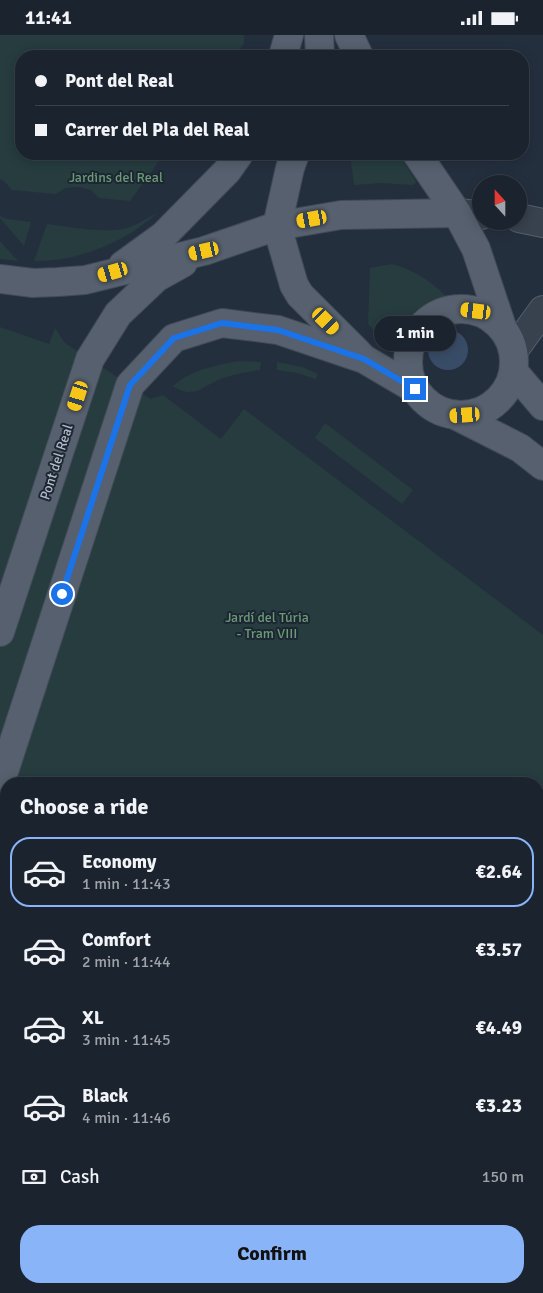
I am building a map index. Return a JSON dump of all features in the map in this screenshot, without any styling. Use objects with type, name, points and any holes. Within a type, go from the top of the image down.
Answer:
[{"type":"main road","points":[[284,50],[289,35]]},
{"type":"main road","points":[[319,35],[320,50]]},
{"type":"main road","points":[[350,35],[356,50]]},
{"type":"main road","points":[[113,272],[163,236],[227,171],[235,160]]},
{"type":"main road","points":[[293,160],[277,226],[294,285],[300,295],[364,359]]},
{"type":"main road","points":[[422,160],[469,214],[476,249],[510,350],[507,391],[493,406],[475,414],[455,415]]},
{"type":"main road","points":[[0,279],[33,283],[85,279],[204,251],[277,226],[341,215],[469,214]]},
{"type":"main road","name":"Pont del Real","points":[[0,632],[90,359],[118,314],[156,278],[204,251]]},
{"type":"main road","points":[[543,407],[490,317],[468,309],[444,311],[430,319],[419,329],[411,343],[408,359],[409,374],[415,389],[425,401],[439,411],[455,415],[520,448],[543,466]]},
{"type":"main road","points":[[2,777],[130,385],[174,338],[222,323],[278,330],[364,359],[415,389]]},
{"type":"street","points":[[528,220],[543,223]]},
{"type":"street","points":[[510,350],[543,309]]},
{"type":"green space","name":"Jardins del Real","points":[[0,35],[244,35],[244,43],[239,50],[15,50],[15,160],[160,160],[130,201],[99,198],[91,190],[79,187],[65,188],[56,194],[12,190],[0,179]]},
{"type":"green space","points":[[351,160],[403,160],[416,182],[412,185],[380,183],[354,185]]},
{"type":"green space","points":[[159,212],[134,231],[99,249],[73,257],[34,261],[47,224],[91,230],[115,230],[135,225]]},
{"type":"green space","points":[[0,216],[7,219],[31,222],[24,246],[0,218]]},
{"type":"green space","points":[[0,241],[18,261],[0,259]]},
{"type":"green space","points":[[392,264],[422,277],[447,297],[446,299],[439,298],[433,300],[419,308],[407,320],[397,336],[394,351],[368,324],[370,268]]},
{"type":"green space","name":"Jardí del Túria - Tram VIII","points":[[0,327],[49,344],[55,328],[65,343],[151,399],[163,395],[221,439],[244,409],[543,635],[543,777],[0,777]]},
{"type":"green space","points":[[239,361],[261,362],[260,370],[226,377],[192,392],[180,390],[173,386],[196,372],[213,366]]},
{"type":"green space","points":[[277,362],[303,367],[318,374],[316,379],[297,373],[277,370]]},
{"type":"green space","points":[[325,423],[413,490],[402,504],[315,438]]},
{"type":"water","points":[[448,330],[462,336],[468,350],[462,364],[448,370],[434,364],[428,350],[434,336]]},
{"type":"route","points":[[62,594],[130,385],[174,338],[222,323],[278,330],[364,359],[415,389]]}]
